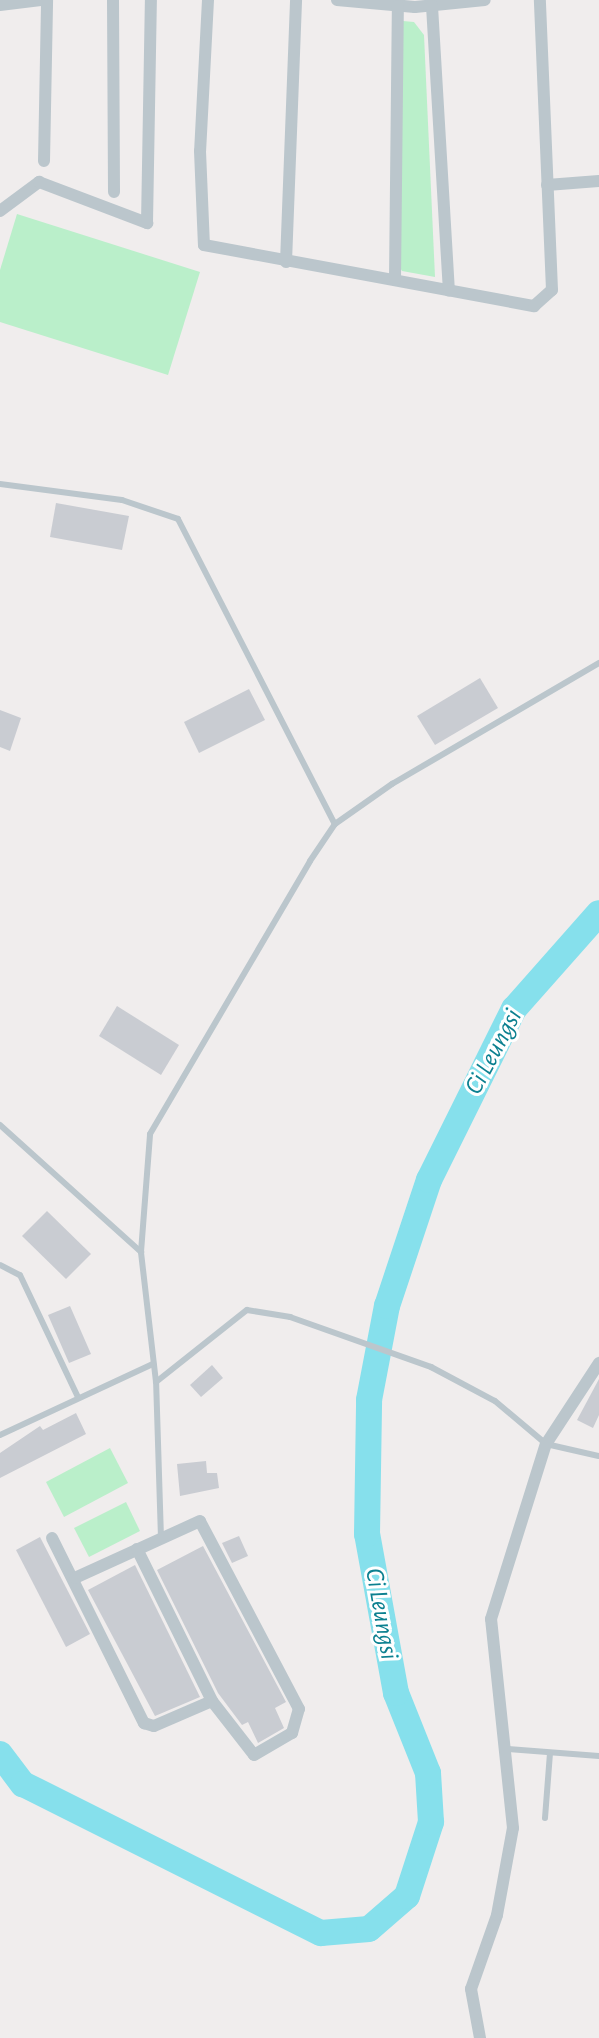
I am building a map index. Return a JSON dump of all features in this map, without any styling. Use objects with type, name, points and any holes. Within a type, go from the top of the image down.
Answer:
[{"type":"street","points":[[0,5],[41,0]]},
{"type":"street","points":[[44,161],[47,0]]},
{"type":"street","points":[[113,0],[114,192]]},
{"type":"street","points":[[0,211],[39,182],[147,223],[151,0]]},
{"type":"street","points":[[208,0],[199,238],[210,249],[534,306],[549,298],[540,0]]},
{"type":"street","points":[[286,262],[296,0]]},
{"type":"street","points":[[337,0],[398,6],[432,6],[485,0]]},
{"type":"street","points":[[394,280],[398,6]]},
{"type":"street","points":[[432,6],[449,290]]},
{"type":"street","points":[[547,185],[599,181]]},
{"type":"street","points":[[480,2038],[470,2000],[510,1857],[508,1749],[490,1654],[491,1619],[546,1444],[599,1363]]},
{"type":"street","points":[[75,1578],[194,1520],[202,1522],[299,1709],[299,1723],[254,1755],[212,1701],[137,1549]]},
{"type":"street","points":[[52,1538],[75,1578],[144,1723],[154,1726],[212,1701]]},
{"type":"lane","points":[[0,484],[122,499],[178,519],[335,824]]},
{"type":"lane","points":[[161,1538],[156,1382],[141,1252],[145,1151],[155,1118],[335,824],[599,663]]},
{"type":"lane","points":[[0,1125],[141,1252]]},
{"type":"lane","points":[[0,1265],[20,1275],[78,1397]]},
{"type":"lane","points":[[156,1382],[238,1314],[257,1309],[290,1317],[431,1367],[495,1401],[546,1444],[599,1456]]},
{"type":"lane","points":[[0,1435],[153,1364]]},
{"type":"lane","points":[[508,1749],[599,1756]]},
{"type":"lane","points":[[545,1818],[550,1753]]},
{"type":"green space","points":[[403,21],[414,22],[424,35],[435,277],[402,271],[398,264]]},
{"type":"green space","points":[[17,214],[200,272],[168,375],[0,322],[0,270]]},
{"type":"green space","points":[[110,1448],[128,1483],[64,1517],[46,1482]]},
{"type":"green space","points":[[126,1502],[140,1531],[89,1557],[74,1528]]},
{"type":"building","points":[[56,503],[129,516],[122,550],[50,537]]},
{"type":"building","points":[[480,678],[498,708],[435,745],[417,716]]},
{"type":"building","points":[[249,689],[265,720],[199,753],[184,722]]},
{"type":"building","points":[[0,710],[21,718],[10,751],[0,747]]},
{"type":"building","points":[[117,1006],[179,1045],[161,1075],[99,1036]]},
{"type":"building","points":[[47,1211],[91,1254],[66,1279],[22,1236]]},
{"type":"building","points":[[70,1306],[91,1354],[69,1363],[48,1315]]},
{"type":"building","points":[[212,1365],[223,1378],[201,1397],[190,1385]]},
{"type":"building","points":[[599,1379],[599,1415],[593,1428],[577,1420]]},
{"type":"building","points":[[76,1413],[86,1434],[0,1478],[0,1453],[40,1426],[43,1430]]},
{"type":"building","points":[[206,1461],[207,1473],[217,1473],[219,1488],[180,1496],[177,1464]]},
{"type":"building","points":[[239,1536],[248,1556],[232,1563],[222,1543]]},
{"type":"building","points":[[40,1537],[90,1634],[66,1647],[16,1550]]},
{"type":"building","points":[[203,1546],[286,1702],[275,1708],[284,1728],[258,1743],[248,1722],[242,1725],[218,1693],[157,1570]]},
{"type":"building","points":[[135,1565],[200,1697],[155,1716],[88,1590]]},
{"type":"waterway","name":"Ci Leungsi","points":[[0,1754],[23,1784],[321,1933],[369,1929],[407,1896],[431,1822],[428,1773],[396,1693],[367,1534],[369,1400],[387,1306],[429,1180],[514,1009],[599,913]]}]
